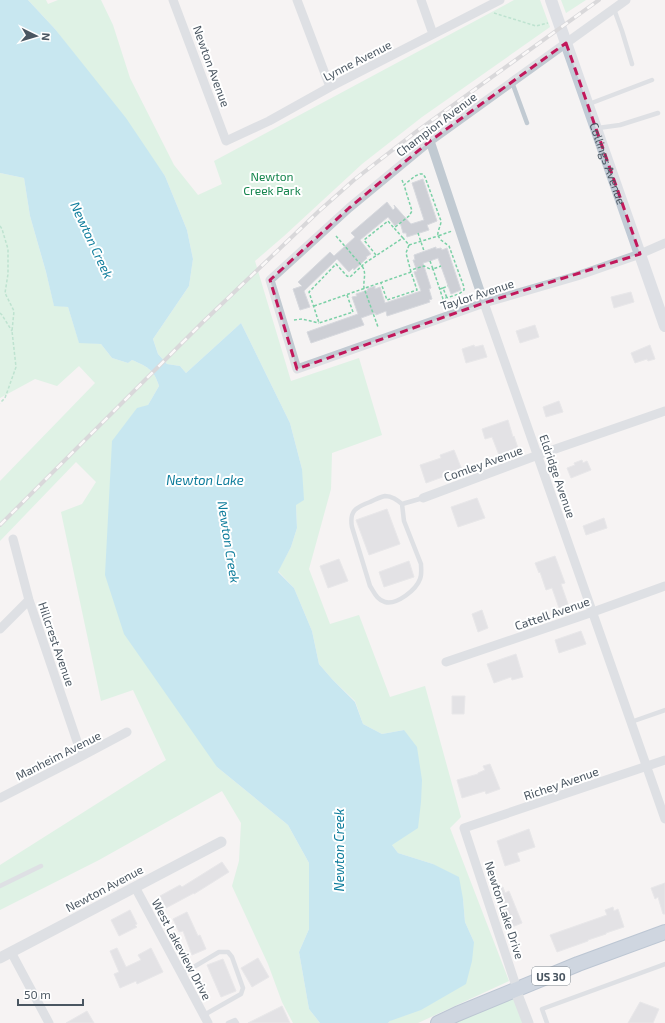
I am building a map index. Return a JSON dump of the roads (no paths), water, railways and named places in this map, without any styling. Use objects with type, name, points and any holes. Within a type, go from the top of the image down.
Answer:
[{"type":"highway","name":"US 30","points":[[438,1023],[578,964],[665,932]]},
{"type":"main road","name":"Collings Avenue","points":[[551,0],[665,326]]},
{"type":"street","name":"Newton Avenue","points":[[173,0],[226,141]]},
{"type":"street","points":[[297,0],[330,87]]},
{"type":"street","points":[[421,0],[433,34]]},
{"type":"street","name":"Champion Avenue","points":[[297,368],[270,280],[349,208],[430,141],[626,0]]},
{"type":"street","name":"Lynne Avenue","points":[[226,141],[269,121],[330,87],[498,1]]},
{"type":"street","name":"Eldridge Avenue","points":[[430,141],[484,303],[665,819]]},
{"type":"street","name":"Taylor Avenue","points":[[297,368],[484,303],[577,276],[665,244]]},
{"type":"street","name":"Comley Avenue","points":[[423,498],[665,411]]},
{"type":"street","name":"Hillcrest Avenue","points":[[13,539],[29,600],[82,756]]},
{"type":"street","name":"Cattell Avenue","points":[[446,662],[665,586]]},
{"type":"street","points":[[0,629],[29,600]]},
{"type":"street","name":"Manheim Avenue","points":[[0,798],[128,732]]},
{"type":"street","name":"Richey Avenue","points":[[464,828],[665,760]]},
{"type":"street","name":"Newton Lake Drive","points":[[464,828],[517,989],[518,997],[528,1023]]},
{"type":"street","name":"Newton Avenue","points":[[0,958],[221,842]]},
{"type":"street","name":"West Lakeview Drive","points":[[135,887],[206,1019]]},
{"type":"street","points":[[10,952],[49,1023]]},
{"type":"lane","points":[[614,9],[632,64]]},
{"type":"lane","points":[[587,104],[652,80]]},
{"type":"lane","points":[[512,82],[527,123]]},
{"type":"lane","points":[[596,128],[620,125],[658,113]]},
{"type":"lane","points":[[385,496],[402,504],[404,521],[422,570],[420,579],[413,590],[400,599],[385,602],[380,600],[370,586],[351,519],[353,512],[357,508],[378,498],[385,496]]},
{"type":"lane","points":[[402,504],[423,498]]},
{"type":"lane","points":[[631,722],[665,710]]},
{"type":"lane","points":[[0,886],[41,866]]},
{"type":"lane","points":[[182,974],[219,952],[228,952],[232,957],[243,988],[241,994],[206,1019]]},
{"type":"lane","points":[[547,1023],[542,1009],[665,964]]},
{"type":"lane","points":[[228,1023],[235,1020],[237,1023]]},
{"type":"water","name":"Newton Lake","points":[[0,0],[28,0],[55,29],[126,118],[165,176],[187,230],[193,259],[189,286],[153,339],[158,354],[167,364],[180,366],[186,373],[241,323],[290,423],[302,469],[304,500],[296,505],[297,528],[291,547],[278,572],[294,588],[312,631],[319,664],[355,702],[363,724],[382,734],[404,730],[417,747],[422,780],[418,828],[392,845],[398,853],[433,864],[459,877],[465,922],[474,942],[472,961],[466,984],[421,1010],[388,1023],[320,1023],[309,1009],[299,952],[309,929],[309,863],[288,825],[217,767],[124,634],[105,575],[112,441],[137,408],[148,405],[159,386],[152,372],[141,364],[132,360],[128,363],[112,358],[101,344],[79,343],[68,307],[54,306],[30,216],[24,178],[0,173]]},
{"type":"railway","points":[[0,525],[202,323],[319,211],[354,180],[417,131],[599,0]]},
{"type":"park label","name":"Newton Creek Park","points":[[272,183]]},
{"type":"water label","name":"Newton Creek","points":[[92,240]]},
{"type":"water label","name":"Newton Creek","points":[[229,542]]},
{"type":"water label","name":"Newton Creek","points":[[339,850]]}]
